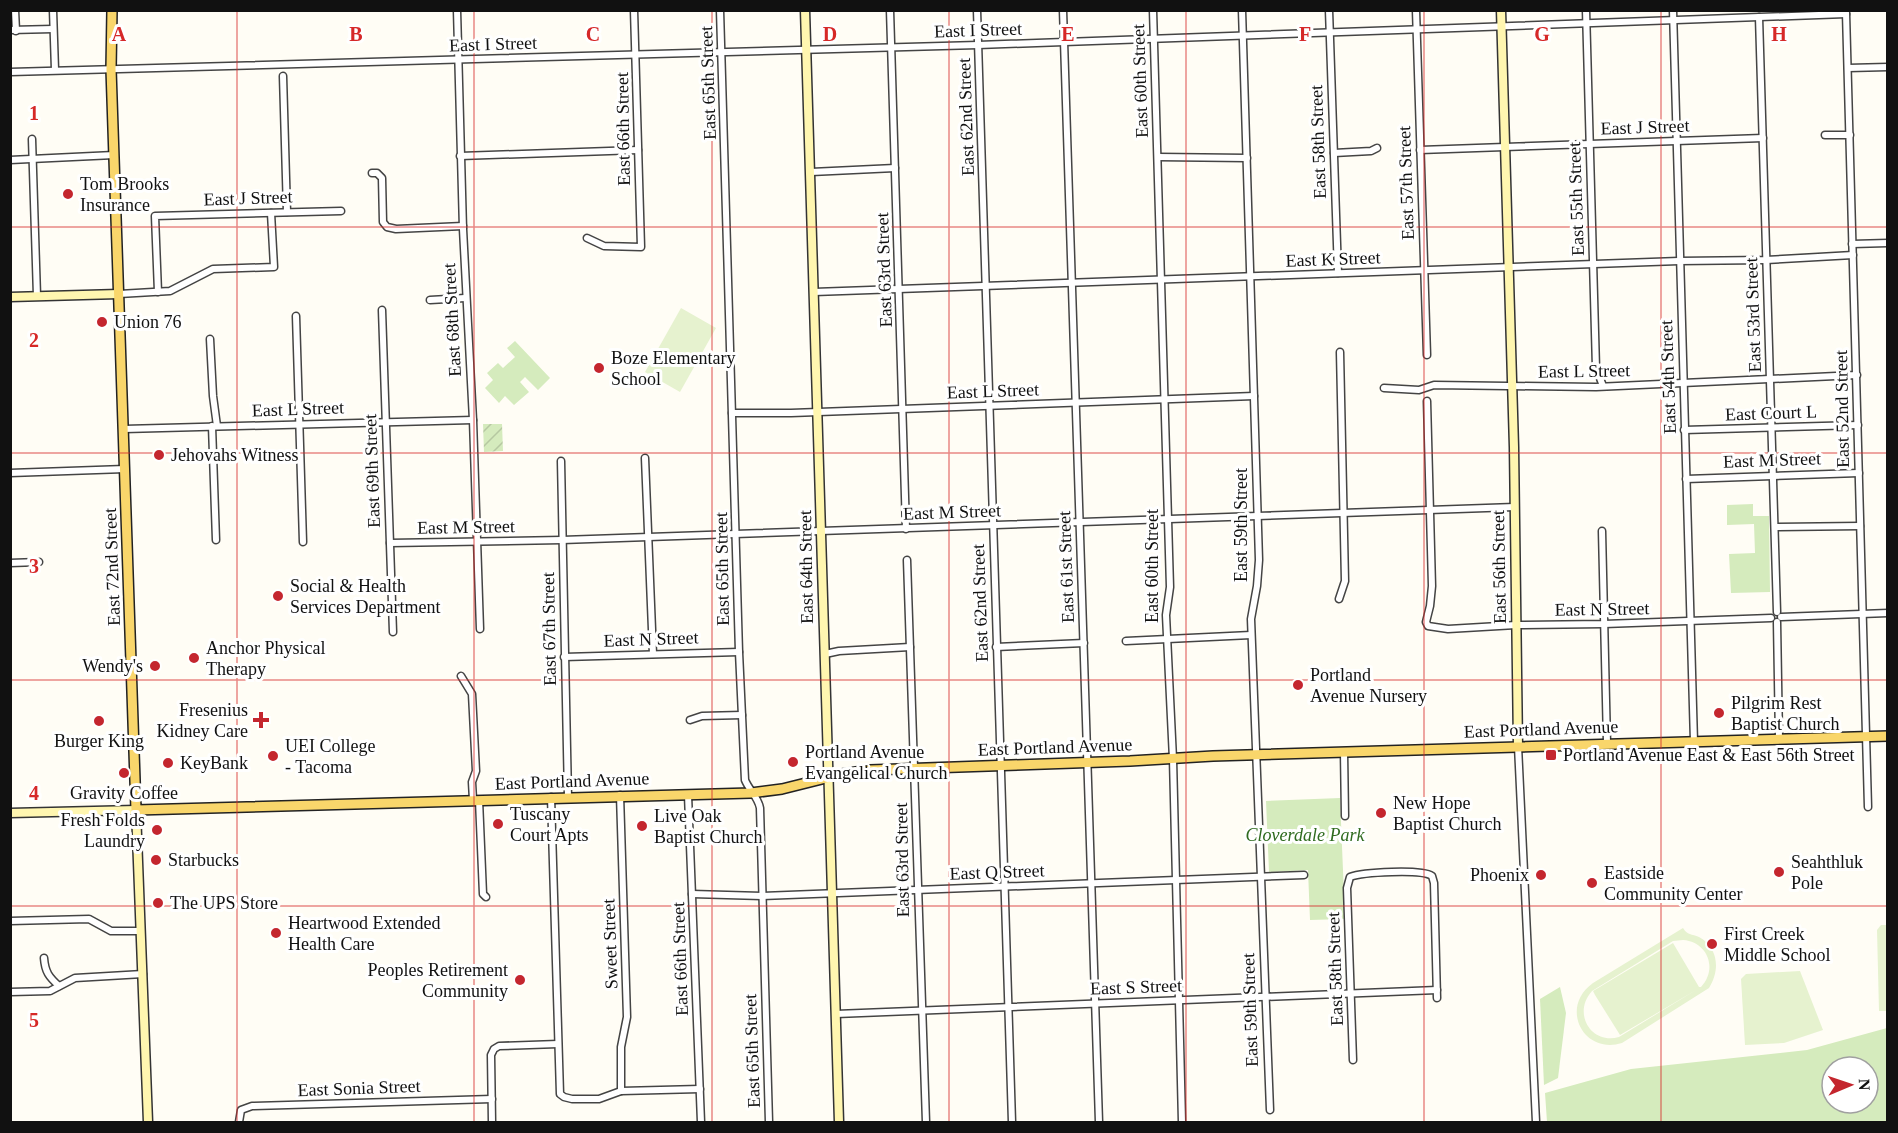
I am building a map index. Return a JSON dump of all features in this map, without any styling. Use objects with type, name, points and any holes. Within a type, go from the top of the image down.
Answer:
[{"type":"main road","name":"East 72nd Street","points":[[112,10],[111,69],[136,810]]},
{"type":"main road","name":"East Portland Avenue","points":[[136,810],[751,793],[782,789],[870,770],[915,768],[1607,743],[1887,736]]},
{"type":"street","points":[[15,10],[13,30],[53,29]]},
{"type":"street","points":[[53,10],[55,70]]},
{"type":"street","name":"East 68th Street","points":[[457,10],[462,226],[480,629]]},
{"type":"street","name":"East 66th Street","points":[[587,238],[604,246],[641,247],[634,10]]},
{"type":"street","name":"East 65th Street","points":[[720,10],[739,652],[745,780],[760,808],[769,1122]]},
{"type":"street","name":"East 64th Street","points":[[806,10],[839,1122]]},
{"type":"street","name":"East 63rd Street","points":[[890,10],[906,529]]},
{"type":"street","name":"East 62nd Street","points":[[977,10],[1012,1122]]},
{"type":"street","name":"East 61st Street","points":[[1063,10],[1099,1122]]},
{"type":"street","name":"East 60th Street","points":[[1153,10],[1170,587],[1166,615],[1173,759],[1182,1122]]},
{"type":"street","name":"East 59th Street","points":[[1242,10],[1258,578],[1251,613],[1251,636],[1270,1110]]},
{"type":"street","name":"East 58th Street","points":[[1329,10],[1338,273]]},
{"type":"street","name":"East 57th Street","points":[[1416,10],[1427,355]]},
{"type":"street","name":"East 56th Street","points":[[1501,10],[1515,507],[1518,746],[1536,1122]]},
{"type":"street","name":"East 55th Street","points":[[1586,10],[1596,368],[1603,386]]},
{"type":"street","name":"East 54th Street","points":[[1673,10],[1694,742]]},
{"type":"street","name":"East I Street","points":[[10,72],[891,48],[1587,24],[1846,12]]},
{"type":"street","name":"East 52nd Street","points":[[1846,12],[1868,807]]},
{"type":"street","name":"East 53rd Street","points":[[1759,17],[1771,379],[1779,740]]},
{"type":"street","points":[[1848,68],[1887,67]]},
{"type":"street","points":[[283,75],[287,212]]},
{"type":"street","points":[[1825,135],[1850,135]]},
{"type":"street","name":"East J Street","points":[[1420,150],[1762,138]]},
{"type":"street","points":[[32,139],[37,296]]},
{"type":"street","points":[[1334,153],[1371,151],[1377,148]]},
{"type":"street","points":[[460,156],[638,150]]},
{"type":"street","points":[[10,160],[114,155]]},
{"type":"street","points":[[1158,157],[1247,158]]},
{"type":"street","points":[[811,172],[895,168]]},
{"type":"street","points":[[372,173],[377,173],[382,178],[382,222],[387,227],[396,229],[462,226]]},
{"type":"street","name":"East J Street","points":[[158,292],[155,216],[341,211]]},
{"type":"street","points":[[10,297],[158,292],[176,289],[213,269],[274,267],[272,213]]},
{"type":"street","points":[[1852,244],[1887,243]]},
{"type":"street","name":"East K Street","points":[[814,292],[1679,261],[1766,260],[1853,255]]},
{"type":"street","points":[[430,300],[465,298]]},
{"type":"street","name":"East 69th Street","points":[[382,310],[393,632]]},
{"type":"street","points":[[296,316],[303,542]]},
{"type":"street","points":[[210,339],[216,540]]},
{"type":"street","points":[[1339,599],[1345,581],[1340,352]]},
{"type":"street","name":"East L Street","points":[[1384,388],[1419,390],[1443,385],[1603,386],[1857,375]]},
{"type":"street","name":"East L Street","points":[[732,413],[1254,396]]},
{"type":"street","points":[[1426,401],[1430,511]]},
{"type":"street","name":"East L Street","points":[[124,429],[472,420]]},
{"type":"street","name":"East Court L","points":[[1684,430],[1858,425]]},
{"type":"street","points":[[645,458],[653,654]]},
{"type":"street","name":"East 67th Street","points":[[561,461],[568,797]]},
{"type":"street","points":[[10,473],[125,469]]},
{"type":"street","name":"East M Street","points":[[1686,479],[1859,473]]},
{"type":"street","name":"East M Street","points":[[390,543],[906,529],[1515,507]]},
{"type":"street","name":"East N Street","points":[[1430,511],[1432,596],[1426,622],[1428,626],[1434,628],[1887,613]]},
{"type":"street","points":[[1775,527],[1860,526]]},
{"type":"street","points":[[1602,531],[1607,743]]},
{"type":"street","name":"East 63rd Street","points":[[908,560],[926,1122]]},
{"type":"street","points":[[10,563],[39,562]]},
{"type":"street","points":[[1126,641],[1251,636]]},
{"type":"street","points":[[996,647],[1084,643]]},
{"type":"street","points":[[825,654],[839,651],[910,647]]},
{"type":"street","name":"East N Street","points":[[564,657],[739,652]]},
{"type":"street","points":[[461,676],[472,694],[476,771],[472,782],[476,800],[483,894],[486,897]]},
{"type":"street","points":[[690,720],[702,716],[742,715]]},
{"type":"street","points":[[1344,752],[1345,816]]},
{"type":"street","name":"Sweet Street","points":[[620,795],[627,1017],[621,1047],[621,1091]]},
{"type":"street","name":"East 66th Street","points":[[687,795],[701,1122]]},
{"type":"street","points":[[551,797],[560,1094],[572,1099],[599,1099],[621,1091],[700,1089]]},
{"type":"street","name":"East Portland Avenue","points":[[10,813],[136,810]]},
{"type":"street","name":"East 72nd Street","points":[[136,810],[148,1122]]},
{"type":"street","name":"East 58th Street","points":[[1353,1060],[1347,888],[1350,877],[1415,873],[1430,875],[1434,883],[1437,990]]},
{"type":"street","name":"East Q Street","points":[[692,894],[762,896],[1304,875]]},
{"type":"street","points":[[10,921],[89,919],[111,931],[141,931]]},
{"type":"street","points":[[44,958],[46,972],[59,986]]},
{"type":"street","points":[[10,992],[46,991],[75,978],[143,975]]},
{"type":"street","points":[[1437,990],[1437,998]]},
{"type":"street","name":"East S Street","points":[[836,1014],[1437,990]]},
{"type":"street","points":[[492,1122],[491,1055],[494,1049],[499,1046],[558,1044]]},
{"type":"street","name":"East Sonia Street","points":[[239,1122],[243,1109],[252,1106],[492,1098]]},
{"type":"green space","points":[[681,308],[716,328],[680,392],[645,372]]},
{"type":"green space","points":[[515,341],[550,378],[538,390],[525,377],[520,382],[529,392],[514,405],[505,396],[499,403],[485,388],[493,380],[487,373],[498,363],[503,368],[515,357],[507,348]]},
{"type":"green space","points":[[483,424],[502,424],[503,451],[484,452]]},
{"type":"green space","points":[[1753,504],[1753,516],[1769,516],[1770,592],[1731,593],[1729,554],[1755,553],[1754,524],[1727,525],[1727,505]]},
{"type":"green space","name":"Cloverdale Park","points":[[1340,798],[1345,919],[1310,920],[1308,870],[1269,872],[1266,801]]},
{"type":"green space","points":[[1881,925],[1887,925],[1888,1011],[1879,1011],[1877,930]]},
{"type":"green space","points":[[1683,928],[1706,942],[1711,947],[1716,960],[1715,974],[1709,988],[1622,1043],[1608,1045],[1596,1042],[1587,1036],[1580,1026],[1577,1016],[1578,1004],[1583,993],[1593,983]],"holes":[[[1673,941],[1692,942],[1699,946],[1708,957],[1709,972],[1701,987],[1673,943],[1593,991],[1620,1035],[1696,990],[1619,1037],[1609,1038],[1593,1032],[1584,1017],[1586,1000],[1592,991]]]},
{"type":"green space","points":[[1800,971],[1823,1030],[1784,1043],[1745,1045],[1741,979],[1746,974]]},
{"type":"green space","points":[[1560,987],[1566,1013],[1558,1078],[1544,1085],[1540,999]]},
{"type":"green space","points":[[1887,1028],[1887,1122],[1547,1122],[1545,1093],[1631,1069],[1807,1050]]},
{"type":"place","name":"Tom Brooks Insurance","points":[[68,194]]},
{"type":"place","name":"Union 76","points":[[102,322]]},
{"type":"place","name":"Boze Elementary School","points":[[599,368]]},
{"type":"place","name":"Jehovahs Witness","points":[[159,455]]},
{"type":"place","name":"Social & Health Services Department","points":[[278,596]]},
{"type":"place","name":"Anchor Physical Therapy","points":[[194,658]]},
{"type":"place","name":"Wendy's","points":[[155,666]]},
{"type":"place","name":"Portland Avenue Nursery","points":[[1298,685]]},
{"type":"place","name":"Pilgrim Rest Baptist Church","points":[[1719,713]]},
{"type":"place","name":"Fresenius Kidney Care","points":[[261,720]]},
{"type":"place","name":"Burger King","points":[[99,721]]},
{"type":"place","name":"Portland Avenue East & East 56th Street","points":[[1551,755]]},
{"type":"place","name":"UEI College - Tacoma","points":[[273,756]]},
{"type":"place","name":"Portland Avenue Evangelical Church","points":[[793,762]]},
{"type":"place","name":"KeyBank","points":[[168,763]]},
{"type":"place","name":"Gravity Coffee","points":[[124,773]]},
{"type":"place","name":"New Hope Baptist Church","points":[[1381,813]]},
{"type":"place","name":"Tuscany Court Apts","points":[[498,824]]},
{"type":"place","name":"Live Oak Baptist Church","points":[[642,826]]},
{"type":"place","name":"Fresh Folds Laundry","points":[[157,830]]},
{"type":"place","name":"Starbucks","points":[[156,860]]},
{"type":"place","name":"Seahthluk Pole","points":[[1779,872]]},
{"type":"place","name":"Phoenix","points":[[1541,875]]},
{"type":"place","name":"Eastside Community Center","points":[[1592,883]]},
{"type":"place","name":"The UPS Store","points":[[158,903]]},
{"type":"place","name":"Heartwood Extended Health Care","points":[[276,933]]},
{"type":"place","name":"First Creek Middle School","points":[[1712,944]]},
{"type":"place","name":"Peoples Retirement Community","points":[[520,980]]}]
